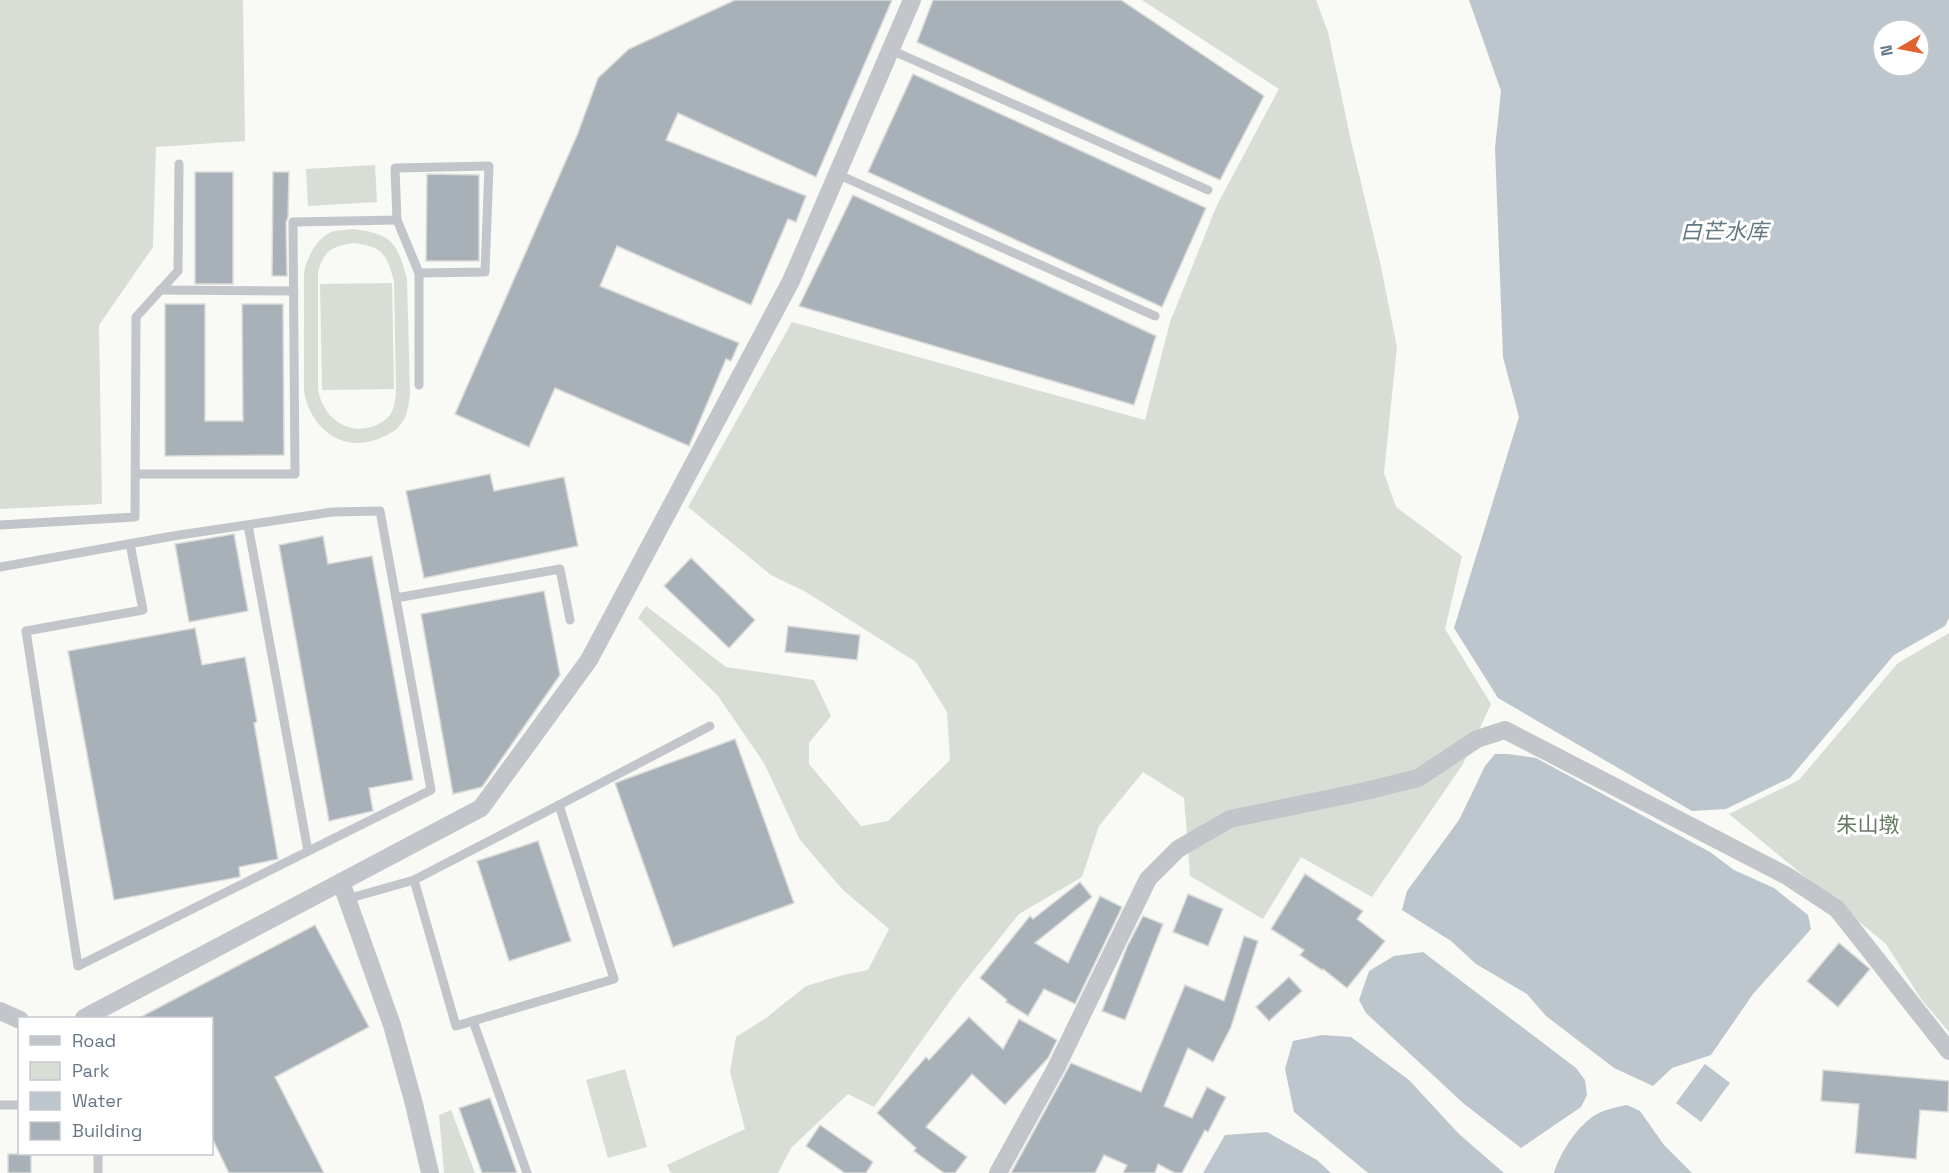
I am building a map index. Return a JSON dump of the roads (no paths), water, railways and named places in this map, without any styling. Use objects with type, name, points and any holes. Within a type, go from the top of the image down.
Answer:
[{"type":"street","points":[[90,1017],[344,891],[481,808],[589,660],[791,281],[912,0]]},
{"type":"street","points":[[998,1173],[1056,1068],[1148,879],[1178,849],[1230,819],[1418,778],[1477,739],[1505,730],[1787,876],[1837,909],[1949,1051]]},
{"type":"street","points":[[344,891],[392,1025],[430,1173]]},
{"type":"street","points":[[0,1011],[18,1019]]},
{"type":"lane","points":[[891,50],[1208,190]]},
{"type":"lane","points":[[0,525],[135,517],[136,317],[178,270],[179,164]]},
{"type":"lane","points":[[419,273],[485,272],[489,166],[395,168],[397,220],[419,273],[419,385]]},
{"type":"lane","points":[[837,174],[1155,316]]},
{"type":"lane","points":[[136,474],[295,474],[293,222],[397,220]]},
{"type":"lane","points":[[160,291],[294,291]]},
{"type":"lane","points":[[0,567],[130,544],[332,512],[380,511],[431,790],[78,966],[26,631],[143,610],[130,544]]},
{"type":"lane","points":[[248,525],[308,851]]},
{"type":"lane","points":[[396,598],[560,569],[570,620]]},
{"type":"lane","points":[[344,891],[414,880],[710,726]]},
{"type":"lane","points":[[414,880],[456,1026],[614,979],[559,805]]},
{"type":"lane","points":[[473,1021],[527,1173]]},
{"type":"lane","points":[[0,1105],[18,1105]]},
{"type":"lane","points":[[98,1155],[98,1173]]},
{"type":"water","name":"白芒水库","points":[[1469,0],[1949,0],[1949,618],[1945,626],[1894,655],[1790,778],[1726,809],[1692,811],[1498,698],[1454,628],[1519,417],[1503,357],[1495,148],[1501,91]]},
{"type":"water","points":[[1495,754],[1536,758],[1710,852],[1734,870],[1774,888],[1808,915],[1811,929],[1753,994],[1711,1055],[1672,1068],[1653,1086],[1614,1068],[1546,1016],[1527,994],[1476,964],[1451,941],[1402,910],[1407,891],[1459,820],[1485,766]]},
{"type":"water","points":[[1423,952],[1576,1068],[1585,1080],[1587,1095],[1581,1107],[1521,1148],[1463,1103],[1366,1013],[1359,1000],[1369,971],[1394,956]]},
{"type":"water","points":[[1322,1035],[1351,1037],[1409,1080],[1459,1134],[1504,1173],[1368,1173],[1294,1112],[1285,1069],[1293,1041]]},
{"type":"water","points":[[1705,1064],[1730,1083],[1701,1122],[1676,1103]]},
{"type":"water","points":[[1627,1105],[1640,1111],[1664,1145],[1692,1173],[1554,1173],[1566,1147],[1584,1124],[1602,1112]]},
{"type":"water","points":[[1267,1132],[1317,1160],[1331,1173],[1203,1173],[1225,1135]]},
{"type":"park label","name":"朱山墩","points":[[1868,824]]}]
